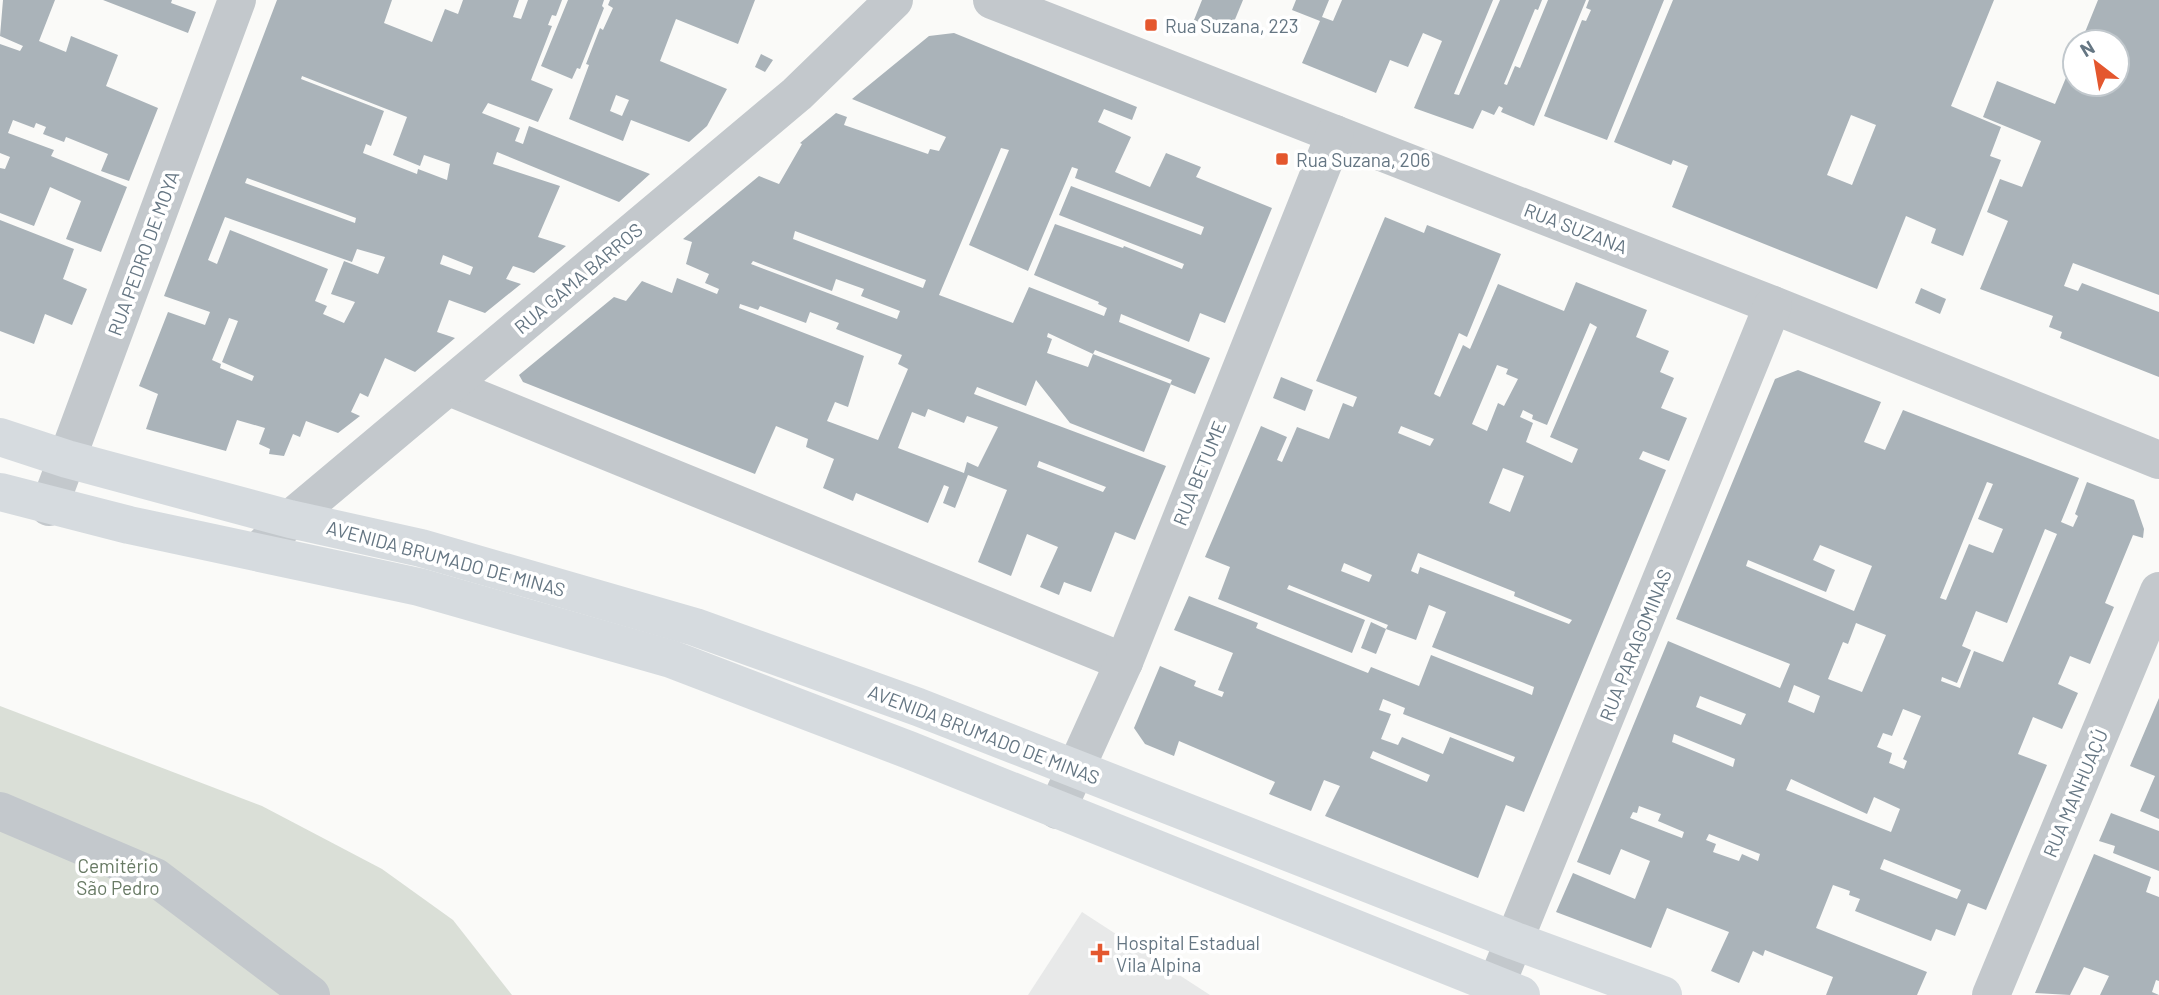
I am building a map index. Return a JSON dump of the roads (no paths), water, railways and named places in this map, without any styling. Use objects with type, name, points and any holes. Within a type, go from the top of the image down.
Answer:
[{"type":"main road","name":"AVENIDA BRUMADO DE MINAS","points":[[0,437],[67,459],[290,519],[421,548],[695,627],[1075,768],[1515,941],[1663,995]]},
{"type":"main road","name":"AVENIDA BRUMADO DE MINAS","points":[[0,492],[49,507],[487,604],[671,659],[1509,990]]},
{"type":"street","name":"RUA PEDRO DE MOYA","points":[[49,507],[237,0]]},
{"type":"street","name":"RUA GAMA BARROS","points":[[258,552],[290,519],[797,94],[894,0]]},
{"type":"street","name":"RUA SUZANA","points":[[992,0],[1773,305],[2159,460]]},
{"type":"street","name":"RUA BETUME","points":[[1057,810],[1124,662],[1335,134]]},
{"type":"street","name":"RUA PARAGOMINAS","points":[[1509,990],[1515,941],[1773,305]]},
{"type":"street","points":[[449,387],[1124,662]]},
{"type":"street","name":"RUA MANHUAÇÚ","points":[[1991,995],[2159,591]]},
{"type":"street","points":[[0,811],[155,877],[311,995]]},
{"type":"place","name":"Rua Suzana, 223","points":[[1151,25]]},
{"type":"place","name":"Rua Suzana, 206","points":[[1282,159]]},
{"type":"place","name":"Hospital Estadual Vila Alpina","points":[[1100,953]]},
{"type":"park label","name":"Cemitério São Pedro","points":[[118,876]]}]
